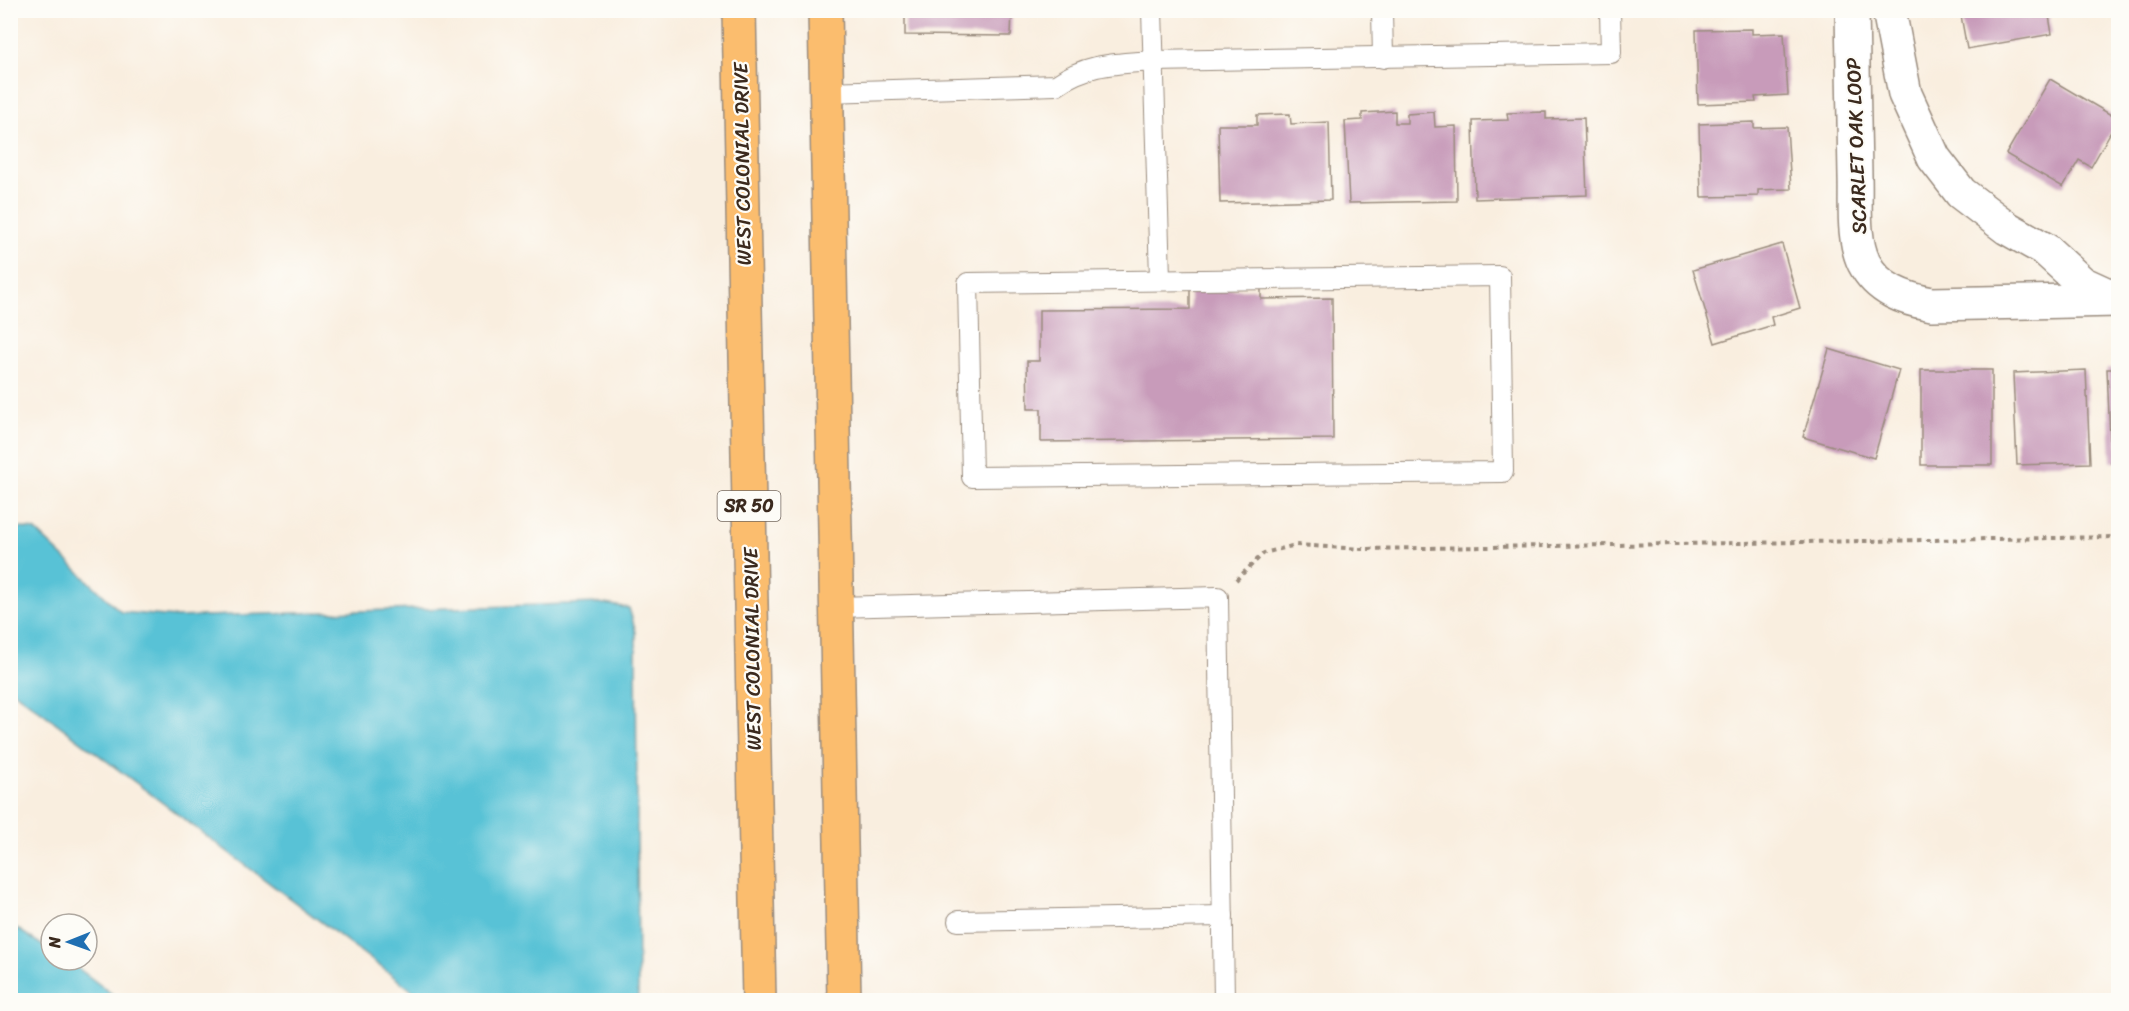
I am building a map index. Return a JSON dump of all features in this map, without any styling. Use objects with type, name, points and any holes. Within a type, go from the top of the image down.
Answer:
[{"type":"highway","name":"WEST COLONIAL DRIVE","points":[[739,10],[759,1000]]},
{"type":"highway","points":[[825,10],[844,1000]]},
{"type":"street","name":"SCARLET OAK LOOP","points":[[1852,10],[1859,245],[1864,262],[1890,292],[1907,299],[1932,304],[2118,300]]},
{"type":"street","name":"SCARLET OAK LOOP","points":[[1888,10],[1905,94],[1934,158],[1961,193],[2007,228],[2046,250],[2082,282],[2118,300]]},
{"type":"street","points":[[1854,94],[1905,94]]},
{"type":"lane","points":[[1152,10],[1160,278]]},
{"type":"lane","points":[[1382,10],[1383,58]]},
{"type":"lane","points":[[826,92],[1056,85],[1070,75],[1094,65],[1153,62],[1611,53],[1610,10]]},
{"type":"lane","points":[[1500,276],[1503,472],[972,477],[968,282],[1160,278],[1500,276]]},
{"type":"lane","points":[[836,608],[1218,597],[1224,1000]]},
{"type":"lane","points":[[958,921],[1223,916]]},
{"type":"path","points":[[1218,597],[1264,553],[1296,545],[1361,549],[2118,537]]},
{"type":"water","points":[[15,527],[35,530],[121,612],[176,617],[599,603],[629,608],[636,632],[638,1000],[425,1000],[11,689],[10,529]]},
{"type":"water","points":[[10,924],[39,943],[39,972],[83,972],[120,1000],[11,1000]]},
{"type":"building","points":[[905,10],[1012,10],[1011,36],[905,35]]},
{"type":"building","points":[[1960,10],[2048,10],[2052,34],[1967,49]]},
{"type":"building","points":[[1752,29],[1752,34],[1784,33],[1788,95],[1755,97],[1756,102],[1698,104],[1696,30]]},
{"type":"building","points":[[2050,79],[2118,119],[2091,167],[2079,160],[2063,187],[2006,154]]},
{"type":"building","points":[[1395,111],[1395,123],[1407,123],[1407,114],[1434,112],[1435,127],[1456,126],[1457,201],[1349,203],[1345,121],[1362,120],[1362,113]]},
{"type":"building","points":[[1546,112],[1546,119],[1584,118],[1587,195],[1475,199],[1473,121],[1508,120],[1507,113]]},
{"type":"building","points":[[1290,114],[1291,124],[1329,122],[1331,200],[1220,203],[1218,125],[1257,125],[1257,115]]},
{"type":"building","points":[[1754,122],[1754,128],[1787,127],[1791,189],[1758,190],[1758,196],[1701,197],[1699,124]]},
{"type":"building","points":[[1782,244],[1800,308],[1771,317],[1773,325],[1715,343],[1693,270]]},
{"type":"building","points":[[1261,289],[1261,299],[1332,298],[1333,439],[1041,442],[1041,409],[1028,409],[1027,361],[1039,361],[1039,310],[1190,309],[1190,290]]},
{"type":"building","points":[[1829,349],[1899,370],[1874,458],[1803,437]]},
{"type":"building","points":[[2107,369],[2118,369],[2118,462],[2111,462]]},
{"type":"building","points":[[1921,370],[1992,370],[1992,465],[1921,465]]},
{"type":"building","points":[[2086,370],[2090,463],[2017,465],[2013,373]]}]
